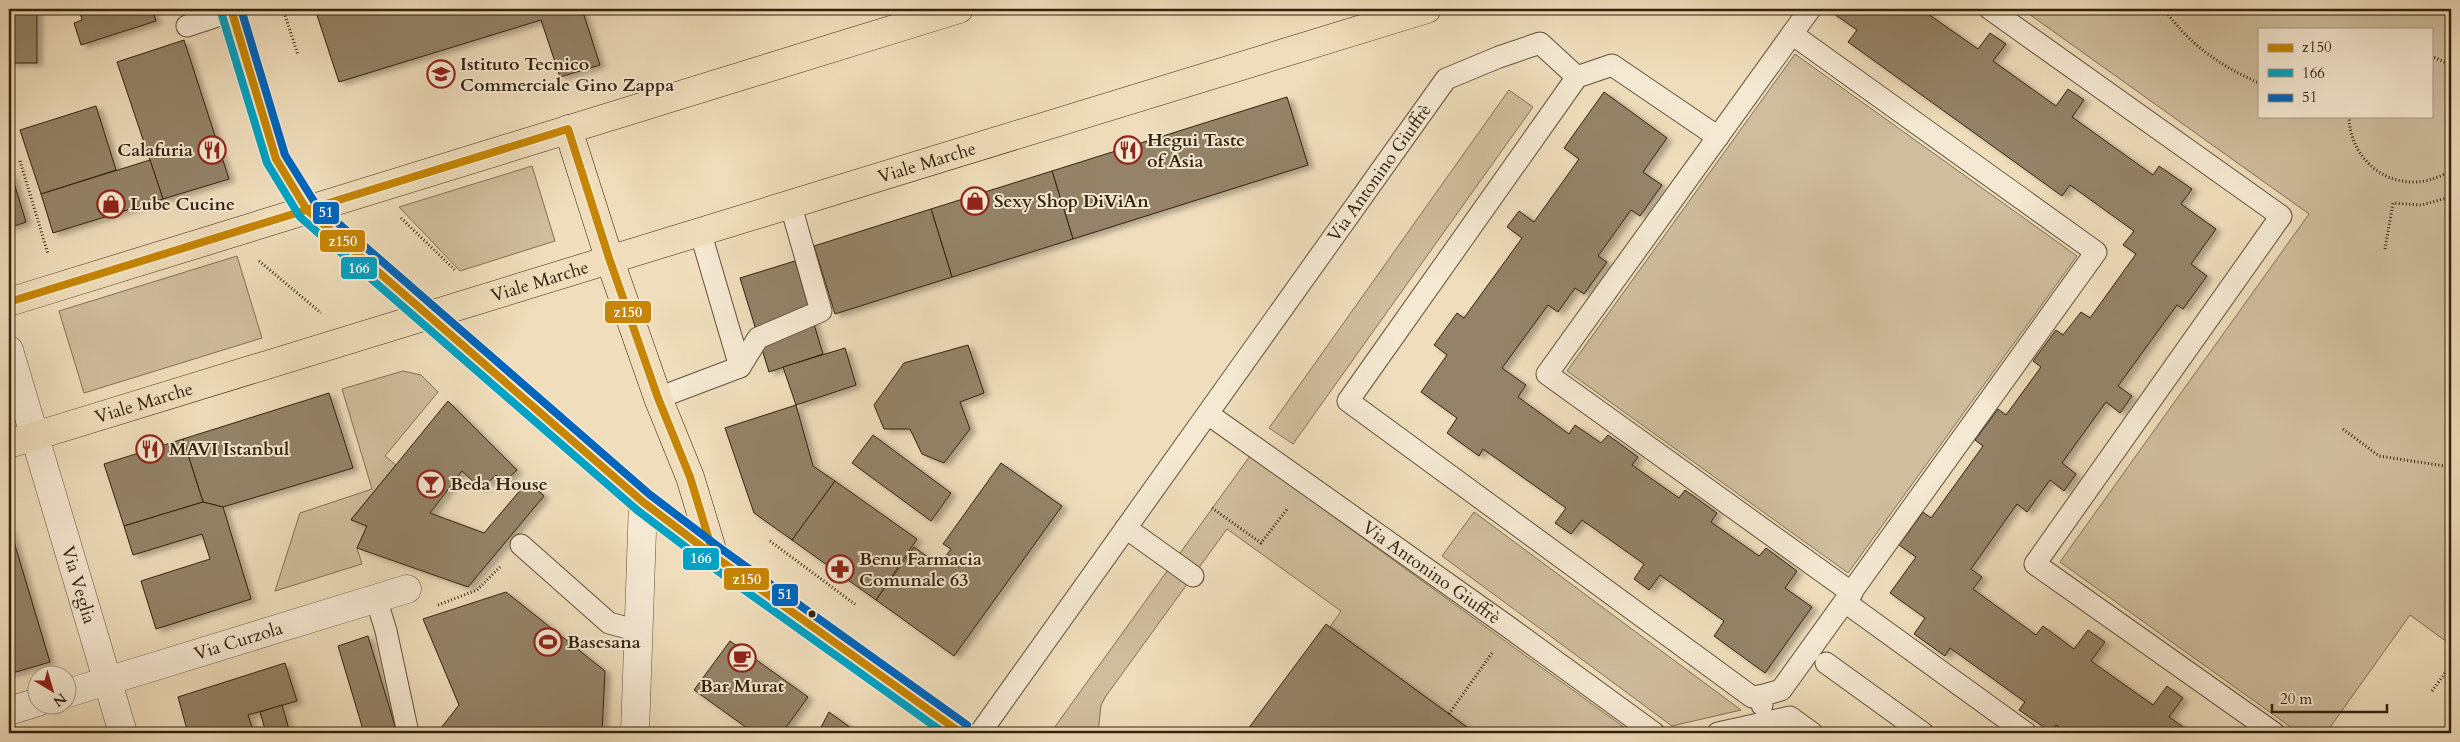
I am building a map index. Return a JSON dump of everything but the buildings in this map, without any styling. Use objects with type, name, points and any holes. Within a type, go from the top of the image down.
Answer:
[{"type":"main road","points":[[9,302],[959,9]]},
{"type":"main road","name":"Viale Marche","points":[[21,441],[609,258],[1427,9]]},
{"type":"main road","points":[[568,129],[609,258],[658,398],[690,477],[714,556]]},
{"type":"main road","points":[[306,210],[426,316],[643,502],[714,556],[961,733]]},
{"type":"street","points":[[231,10],[276,159],[306,210]]},
{"type":"street","points":[[11,366],[21,441]]},
{"type":"street","name":"Via Veglia","points":[[21,441],[108,681],[123,733]]},
{"type":"street","points":[[635,733],[643,502]]},
{"type":"street","name":"Via Curzola","points":[[78,690],[407,589]]},
{"type":"street","points":[[9,711],[28,705]]},
{"type":"lane","points":[[1810,9],[1547,374],[1848,597],[2026,733]]},
{"type":"lane","points":[[1990,9],[2281,216],[2035,564],[2274,733]]},
{"type":"lane","points":[[187,26],[231,10]]},
{"type":"lane","points":[[1718,137],[1612,65],[1577,77],[1348,401],[1752,697],[1761,700],[1781,690],[2096,252],[1792,34]]},
{"type":"lane","name":"Via Antonino Giuffrè","points":[[980,733],[1446,79],[1499,57],[1540,43],[1577,77]]},
{"type":"lane","points":[[658,398],[740,367],[758,338],[821,311],[790,203]]},
{"type":"lane","points":[[700,231],[740,367]]},
{"type":"lane","name":"Via Antonino Giuffrè","points":[[1208,414],[1510,628],[1654,733]]},
{"type":"lane","points":[[1126,528],[1193,576]]},
{"type":"lane","points":[[521,545],[608,623],[639,631]]},
{"type":"lane","points":[[376,598],[386,631],[408,733]]},
{"type":"lane","points":[[1826,663],[1923,733]]},
{"type":"lane","points":[[1718,733],[1790,717],[1812,733]]},
{"type":"path","points":[[283,9],[298,55]]},
{"type":"path","points":[[2164,9],[2192,42],[2214,60],[2235,73],[2258,83]]},
{"type":"path","points":[[2432,56],[2451,63]]},
{"type":"path","points":[[2349,118],[2351,133],[2356,146],[2373,168],[2385,176],[2411,182],[2425,181],[2451,171]]},
{"type":"path","points":[[20,161],[58,287]]},
{"type":"path","points":[[2385,250],[2393,203],[2421,205],[2451,196]]},
{"type":"path","points":[[394,211],[458,273]]},
{"type":"path","points":[[252,255],[327,318]]},
{"type":"path","points":[[2343,429],[2379,456],[2451,467]]},
{"type":"path","points":[[1212,508],[1261,544],[1306,484]]},
{"type":"path","points":[[770,541],[856,605]]},
{"type":"path","points":[[438,605],[477,590],[521,545]]},
{"type":"path","points":[[1448,714],[1510,628]]},
{"type":"path","points":[[2432,691],[2451,665]]},
{"type":"shaded area","points":[[2022,9],[2451,9],[2451,645],[2410,615],[2326,733],[2299,733],[2060,562],[2309,214]]},
{"type":"shaded area","points":[[1795,54],[2077,256],[1848,573],[1567,371]]},
{"type":"shaded area","points":[[1509,90],[1533,107],[1293,444],[1269,428]]},
{"type":"shaded area","points":[[532,166],[555,241],[460,271],[399,207]]},
{"type":"shaded area","points":[[237,256],[262,338],[84,393],[59,311]]},
{"type":"shaded area","points":[[403,371],[421,375],[438,392],[385,456],[396,465],[351,519],[367,526],[357,548],[362,564],[275,591],[300,513],[372,489],[342,389]]},
{"type":"shaded area","points":[[1250,456],[1632,733],[1475,733],[1330,627],[1341,611],[1227,529],[1106,696],[1101,705],[1098,733],[1061,733],[1054,728]]},
{"type":"shaded area","points":[[1474,512],[1741,710],[1672,726],[1442,556]]},
{"type":"transit line","name":"z150","points":[[231,9],[276,159],[307,210],[643,502],[714,556],[961,733]]},
{"type":"transit line","name":"51","points":[[241,9],[285,155],[315,203],[649,494],[720,548],[967,725]]},
{"type":"transit line","name":"166","points":[[221,12],[267,163],[300,217],[637,510],[708,564],[944,733]]},
{"type":"transit line","name":"z150","points":[[9,302],[568,129],[609,258],[658,398],[690,477],[714,556]]},
{"type":"place","name":"Istituto Tecnico Commerciale Gino Zappa","points":[[441,74]]},
{"type":"place","name":"Calafuria","points":[[212,150]]},
{"type":"place","name":"Hegui Taste of Asia","points":[[1128,150]]},
{"type":"place","name":"Sexy Shop DiViAn","points":[[975,201]]},
{"type":"place","name":"Lube Cucine","points":[[111,204]]},
{"type":"place","name":"MAVI Istanbul","points":[[150,449]]},
{"type":"place","name":"Beda House","points":[[431,484]]},
{"type":"place","name":"Benu Farmacia Comunale 63","points":[[840,569]]},
{"type":"place","name":"Basesana","points":[[548,642]]},
{"type":"place","name":"Bar Murat","points":[[742,658]]}]
